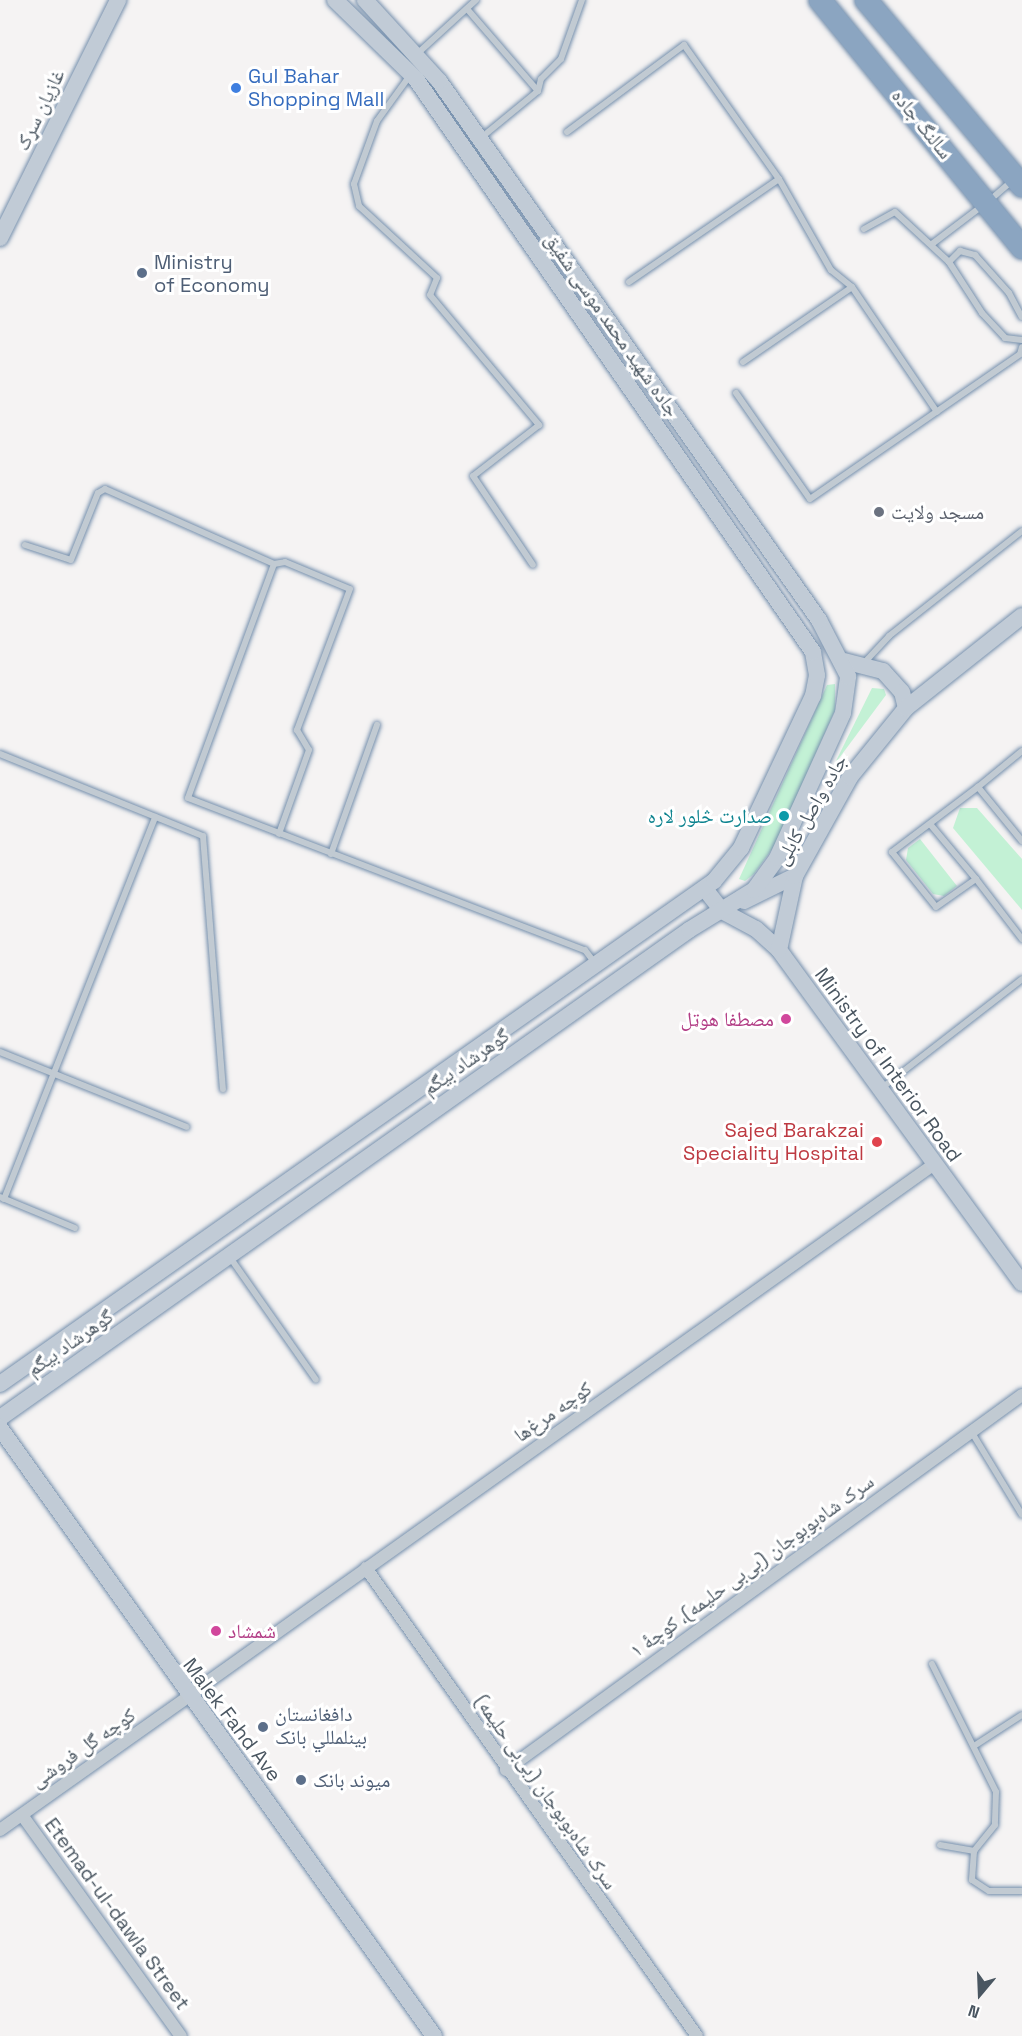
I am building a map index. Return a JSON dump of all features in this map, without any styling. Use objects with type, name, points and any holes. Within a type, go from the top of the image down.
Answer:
[{"type":"highway","name":"سالنگ جاده","points":[[820,0],[1022,248]]},
{"type":"highway","name":"سالنگ جاده","points":[[866,0],[1019,182]]},
{"type":"main road","name":"غازیان سړک","points":[[0,238],[118,0]]},
{"type":"main road","name":"جاده شهید محمد موسی شفیق","points":[[334,0],[411,74],[813,652],[817,675],[813,696]]},
{"type":"main road","name":"جاده شهید محمد موسی شفیق","points":[[365,0],[417,55],[480,139],[844,661]]},
{"type":"main road","name":"جاده واصل کابلی","points":[[779,950],[795,876],[850,777],[906,708],[1022,616]]},
{"type":"main road","name":"گوهرشاد بیگم","points":[[0,1418],[754,890],[777,858],[843,713],[848,676],[844,661]]},
{"type":"main road","points":[[844,661],[864,663],[895,681],[906,708]]},
{"type":"main road","name":"گوهرشاد بیگم","points":[[0,1384],[594,962],[705,889],[741,848],[813,696]]},
{"type":"main road","points":[[728,908],[771,892],[795,876]]},
{"type":"main road","name":"Ministry of Interior Road","points":[[705,889],[779,950],[933,1165],[1022,1283]]},
{"type":"main road","name":"Malek Fahd Ave","points":[[0,1428],[434,2036]]},
{"type":"street","name":"کوچه مرغ‌ها","points":[[191,1694],[933,1165]]},
{"type":"street","name":"سرک شاه‌بوبوجان (بی‌بی حلیمه)، کوچۀ ۱","points":[[506,1770],[1022,1395]]},
{"type":"street","name":"سرک شاه‌بوبوجان (بی‌بی حلیمه)","points":[[366,1568],[506,1770],[697,2036]]},
{"type":"street","name":"کوچه گل فروشی","points":[[0,1830],[191,1694]]},
{"type":"street","name":"Etemad-ul-dawla Street","points":[[22,1815],[181,2036]]},
{"type":"lane","points":[[417,55],[468,10],[476,0]]},
{"type":"lane","points":[[480,139],[538,91],[541,79],[561,59],[582,0]]},
{"type":"lane","points":[[468,10],[538,91]]},
{"type":"lane","points":[[567,132],[684,45],[779,179],[831,270],[852,287],[937,412]]},
{"type":"lane","points":[[411,74],[377,121],[354,184],[359,206],[437,278],[430,295],[539,426],[473,476],[533,565]]},
{"type":"lane","points":[[629,282],[779,179]]},
{"type":"lane","points":[[932,244],[986,203],[1019,182]]},
{"type":"lane","points":[[864,229],[895,212],[902,223],[932,244],[949,262],[982,313],[1005,338],[1022,340]]},
{"type":"lane","points":[[949,262],[960,251],[975,255],[1009,293],[1022,317]]},
{"type":"lane","points":[[743,362],[852,287]]},
{"type":"lane","points":[[736,393],[810,499],[937,412],[1022,347]]},
{"type":"lane","points":[[25,545],[71,560],[98,493],[105,489],[274,564],[285,562],[350,589],[297,730],[309,750],[279,834]]},
{"type":"lane","points":[[864,663],[889,636],[1022,531]]},
{"type":"lane","points":[[274,564],[188,798],[585,950],[594,962]]},
{"type":"lane","points":[[331,854],[377,726]]},
{"type":"lane","points":[[976,879],[936,907],[892,852],[1022,752]]},
{"type":"lane","points":[[0,754],[203,836],[223,1089]]},
{"type":"lane","points":[[978,787],[1022,841]]},
{"type":"lane","points":[[75,1228],[2,1198],[155,817]]},
{"type":"lane","points":[[930,824],[1022,939]]},
{"type":"lane","points":[[879,1090],[1022,979]]},
{"type":"lane","points":[[0,1052],[187,1127]]},
{"type":"lane","points":[[229,1256],[316,1380]]},
{"type":"lane","points":[[971,1431],[1022,1515]]},
{"type":"lane","points":[[932,1664],[996,1792],[995,1825],[975,1851],[970,1865],[978,1887],[1022,1891]]},
{"type":"lane","points":[[974,1746],[1022,1715]]},
{"type":"lane","points":[[940,1845],[975,1851]]},
{"type":"green space","points":[[835,684],[835,710],[775,845],[754,874],[745,881],[739,879],[827,685]]},
{"type":"green space","points":[[872,688],[884,689],[886,695],[834,765]]},
{"type":"green space","points":[[960,808],[977,808],[1022,859],[1022,910],[953,828]]},
{"type":"green space","points":[[920,839],[957,886],[944,896],[933,894],[906,860],[908,848]]},
{"type":"place","name":"Gul Bahar Shopping Mall","points":[[236,88]]},
{"type":"place","name":"Ministry of Economy","points":[[142,273]]},
{"type":"place","name":"مسجد ولایت","points":[[879,512]]},
{"type":"place","name":"صدارت څلور لاره","points":[[784,816]]},
{"type":"place","name":"مصطفا هوټل","points":[[786,1019]]},
{"type":"place","name":"Sajed Barakzai Speciality Hospital","points":[[877,1142]]},
{"type":"place","name":"شمشاد","points":[[216,1631]]},
{"type":"place","name":"دافغانستان بینلمللي بانک","points":[[263,1727]]},
{"type":"place","name":"میوند بانک","points":[[301,1780]]}]
